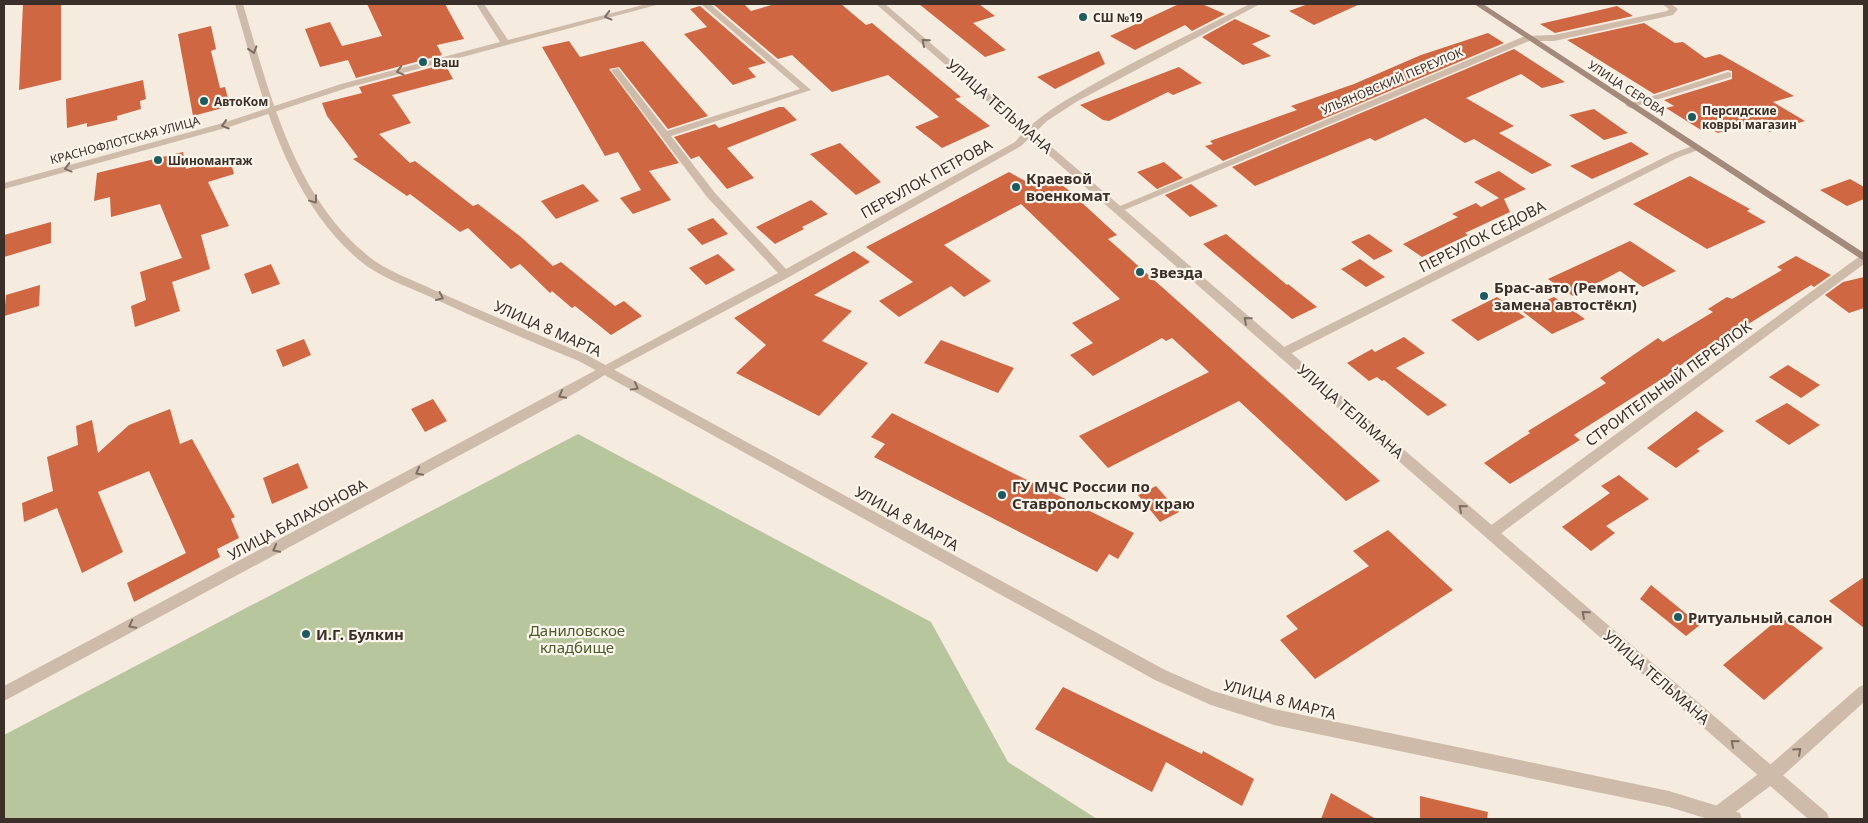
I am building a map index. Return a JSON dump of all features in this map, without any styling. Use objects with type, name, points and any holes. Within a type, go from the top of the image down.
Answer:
[{"type":"main road","name":"УЛИЦА СЕРОВА","points":[[1478,4],[1864,258]]},
{"type":"street","name":"УЛИЦА 8 МАРТА","points":[[239,4],[271,109],[304,187],[340,234],[362,257],[408,283],[481,316],[583,358],[1160,675],[1211,698],[1274,717],[1669,799],[1726,817]]},
{"type":"street","points":[[480,4],[505,43]]},
{"type":"street","name":"КРАСНОФЛОТСКАЯ УЛИЦА","points":[[4,186],[208,130],[344,86],[655,4]]},
{"type":"street","points":[[665,135],[806,90],[705,4]]},
{"type":"street","name":"УЛИЦА ТЕЛЬМАНА","points":[[880,4],[1029,130],[1821,819]]},
{"type":"street","name":"ПЕРЕУЛОК ПЕТРОВА","points":[[604,370],[784,274],[1018,144],[1029,130],[1046,116],[1122,72],[1256,4]]},
{"type":"street","name":"УЛЬЯНОВСКИЙ ПЕРЕУЛОК","points":[[1118,209],[1528,38],[1554,38],[1670,13],[1674,9],[1666,4]]},
{"type":"street","points":[[615,70],[711,195],[784,274]]},
{"type":"street","points":[[1630,105],[1728,75]]},
{"type":"street","name":"ПЕРЕУЛОК СЕДОВА","points":[[1284,352],[1674,156],[1695,148]]},
{"type":"street","name":"СТРОИТЕЛЬНЫЙ ПЕРЕУЛОК","points":[[1491,533],[1864,258]]},
{"type":"street","name":"УЛИЦА БАЛАХОНОВА","points":[[4,694],[556,398],[604,370]]},
{"type":"street","points":[[1726,817],[1864,692]]},
{"type":"green space","name":"Даниловское кладбище","points":[[578,434],[931,622],[1008,762],[1097,819],[4,819],[4,735]]},
{"type":"building","points":[[23,4],[61,4],[61,80],[19,90]]},
{"type":"building","points":[[367,4],[445,4],[464,39],[437,45],[442,55],[356,78],[348,60],[320,67],[305,29],[330,22],[342,46],[382,36]]},
{"type":"building","points":[[713,4],[744,4],[751,11],[775,4],[841,4],[866,25],[872,23],[961,97],[955,99],[990,126],[942,148],[915,127],[939,117],[888,75],[832,92],[792,55],[778,59]]},
{"type":"building","points":[[919,4],[979,4],[995,16],[973,23],[1006,50],[985,57]]},
{"type":"building","points":[[1179,4],[1202,4],[1225,14],[1192,31],[1185,25],[1135,50],[1110,36]]},
{"type":"building","points":[[1308,4],[1360,4],[1314,25],[1289,11]]},
{"type":"building","points":[[700,6],[766,63],[748,68],[756,77],[733,85],[684,34],[707,27],[690,9]]},
{"type":"building","points":[[1617,6],[1633,16],[1555,33],[1540,24]]},
{"type":"building","points":[[1235,19],[1271,36],[1252,44],[1271,56],[1243,65],[1202,37]]},
{"type":"building","points":[[1644,23],[1675,43],[1683,42],[1705,58],[1720,54],[1794,96],[1773,102],[1805,121],[1769,132],[1763,119],[1718,133],[1709,128],[1701,130],[1666,108],[1674,106],[1664,100],[1732,79],[1732,71],[1727,70],[1654,94],[1567,40]]},
{"type":"building","points":[[211,26],[216,49],[211,51],[220,88],[225,87],[230,106],[193,116],[178,34]]},
{"type":"building","points":[[1488,33],[1504,43],[1223,161],[1205,146],[1213,144],[1210,141],[1297,110],[1291,106],[1354,84],[1421,55]]},
{"type":"building","points":[[569,41],[580,57],[643,41],[708,116],[668,129],[619,67],[609,69],[679,163],[649,171],[671,200],[633,214],[620,198],[641,190],[618,152],[605,156],[542,47]]},
{"type":"building","points":[[1514,49],[1565,82],[1542,88],[1521,74],[1466,98],[1514,126],[1499,133],[1552,165],[1532,174],[1474,139],[1465,143],[1425,118],[1375,141],[1370,138],[1255,186],[1232,167]]},
{"type":"building","points":[[1099,51],[1105,64],[1055,89],[1037,77]]},
{"type":"building","points":[[445,64],[453,79],[392,95],[411,123],[379,134],[410,163],[415,161],[473,206],[478,204],[521,237],[553,266],[561,262],[615,306],[624,301],[642,316],[611,335],[575,306],[572,308],[552,291],[550,293],[520,264],[511,269],[468,228],[460,232],[410,194],[407,196],[353,159],[358,157],[327,116],[322,103],[362,93],[359,87]]},
{"type":"building","points":[[1179,67],[1202,83],[1173,95],[1168,92],[1109,121],[1103,120],[1080,105]]},
{"type":"building","points":[[143,80],[146,99],[140,101],[141,109],[117,116],[117,120],[87,127],[87,123],[67,128],[66,99]]},
{"type":"building","points":[[779,107],[784,107],[797,120],[727,148],[754,178],[727,189],[699,156],[691,159],[674,137],[715,124],[719,128]]},
{"type":"building","points":[[1594,109],[1628,133],[1604,140],[1569,115]]},
{"type":"building","points":[[1631,142],[1649,154],[1592,179],[1570,166]]},
{"type":"building","points":[[840,143],[881,182],[856,195],[810,154]]},
{"type":"building","points":[[183,152],[186,169],[229,156],[234,174],[208,182],[229,226],[201,235],[210,269],[172,282],[180,311],[135,327],[131,306],[146,300],[140,272],[182,258],[160,204],[111,217],[110,197],[94,201],[97,173]]},
{"type":"building","points":[[1164,162],[1183,178],[1157,189],[1137,172]]},
{"type":"building","points":[[1499,171],[1526,189],[1504,199],[1510,212],[1465,233],[1468,235],[1422,257],[1403,244],[1458,217],[1452,214],[1476,203],[1481,207],[1499,198],[1474,182]]},
{"type":"building","points":[[1009,172],[1027,182],[1038,176],[1046,180],[1052,179],[1066,188],[1117,235],[1108,239],[1380,481],[1346,501],[1239,401],[1108,468],[1079,436],[1209,372],[1172,338],[1166,341],[1162,338],[1093,376],[1070,355],[1093,343],[1072,323],[1120,299],[1021,204],[944,245],[991,281],[964,297],[951,286],[899,317],[879,301],[913,282],[866,247]]},
{"type":"building","points":[[1690,176],[1750,209],[1747,211],[1766,222],[1707,249],[1633,204]]},
{"type":"building","points":[[1850,179],[1864,187],[1864,199],[1847,206],[1820,190]]},
{"type":"building","points":[[583,184],[599,201],[556,219],[541,201]]},
{"type":"building","points":[[1191,184],[1218,206],[1190,217],[1165,195]]},
{"type":"building","points":[[811,200],[828,214],[775,244],[756,227]]},
{"type":"building","points":[[713,218],[728,234],[702,245],[687,229]]},
{"type":"building","points":[[51,222],[51,243],[4,257],[4,235]]},
{"type":"building","points":[[1226,234],[1287,285],[1317,307],[1292,319],[1203,244]]},
{"type":"building","points":[[1369,234],[1393,251],[1374,260],[1351,242]]},
{"type":"building","points":[[1630,241],[1676,271],[1643,287],[1620,271],[1573,296],[1548,279]]},
{"type":"building","points":[[854,251],[870,262],[814,295],[852,311],[822,341],[868,363],[819,416],[736,373],[766,345],[734,318]]},
{"type":"building","points":[[718,254],[735,270],[706,285],[689,268]]},
{"type":"building","points":[[1796,256],[1831,275],[1814,287],[1811,285],[1705,351],[1702,349],[1668,375],[1574,435],[1580,440],[1510,484],[1484,463],[1530,433],[1528,431],[1606,383],[1600,378],[1658,338],[1663,342],[1713,312],[1708,309],[1727,297],[1732,299],[1782,270],[1777,267]]},
{"type":"building","points":[[1360,259],[1385,277],[1366,287],[1341,269]]},
{"type":"building","points":[[271,264],[280,284],[252,294],[244,274]]},
{"type":"building","points":[[1864,277],[1864,308],[1849,313],[1825,295],[1843,282]]},
{"type":"building","points":[[40,285],[39,306],[4,316],[6,295]]},
{"type":"building","points":[[1497,297],[1525,317],[1478,341],[1451,320]]},
{"type":"building","points":[[1554,297],[1585,319],[1552,334],[1522,311]]},
{"type":"building","points":[[1404,337],[1425,353],[1396,368],[1447,405],[1428,416],[1384,380],[1382,381],[1377,377],[1369,381],[1347,363],[1372,349],[1375,352]]},
{"type":"building","points":[[304,339],[311,355],[283,367],[276,350]]},
{"type":"building","points":[[941,340],[1014,368],[998,393],[924,363]]},
{"type":"building","points":[[1788,365],[1820,385],[1801,398],[1769,377]]},
{"type":"building","points":[[433,399],[447,421],[425,432],[411,409]]},
{"type":"building","points":[[1787,403],[1820,425],[1789,445],[1755,421]]},
{"type":"building","points":[[170,409],[180,444],[192,439],[235,517],[231,519],[239,538],[217,549],[220,557],[134,602],[127,583],[186,553],[149,471],[98,492],[123,552],[82,573],[57,508],[24,522],[22,503],[53,491],[47,457],[78,445],[76,426],[92,420],[98,453],[129,425]]},
{"type":"building","points":[[1696,411],[1724,431],[1697,449],[1700,451],[1676,468],[1647,448]]},
{"type":"building","name":"ГУ МЧС России по Ставропольскому краю","points":[[892,413],[1134,533],[1118,559],[1109,554],[1097,572],[874,457],[885,444],[871,437]]},
{"type":"building","points":[[298,463],[308,488],[272,504],[263,478]]},
{"type":"building","points":[[1619,475],[1649,499],[1606,526],[1615,533],[1591,551],[1562,527],[1610,493],[1601,486]]},
{"type":"building","points":[[1156,486],[1179,512],[1160,522],[1138,495]]},
{"type":"building","points":[[1388,530],[1453,590],[1315,679],[1280,640],[1298,629],[1286,616],[1369,566],[1353,551]]},
{"type":"building","points":[[1864,577],[1864,628],[1829,601]]},
{"type":"building","points":[[1651,585],[1700,625],[1686,636],[1640,599]]},
{"type":"building","points":[[1781,617],[1823,648],[1764,700],[1723,665]]},
{"type":"building","points":[[1063,687],[1202,754],[1203,751],[1254,779],[1242,806],[1166,762],[1152,792],[1035,729]]},
{"type":"building","points":[[1331,793],[1376,819],[1321,819]]},
{"type":"building","points":[[1420,796],[1488,812],[1487,819],[1420,819]]},
{"type":"place","name":"СШ №19","points":[[1083,17]]},
{"type":"place","name":"Ваш","points":[[423,62]]},
{"type":"place","name":"АвтоКом","points":[[204,101]]},
{"type":"place","name":"Персидские ковры магазин","points":[[1692,117]]},
{"type":"place","name":"Шиномантаж","points":[[158,160]]},
{"type":"place","name":"Краевой военкомат","points":[[1016,187]]},
{"type":"place","name":"Звезда","points":[[1140,272]]},
{"type":"place","name":"Брас-авто (Ремонт, замена автостёкл)","points":[[1484,296]]},
{"type":"place","name":"ГУ МЧС России по Ставропольскому краю","points":[[1002,495]]},
{"type":"place","name":"Ритуальный салон","points":[[1678,617]]},
{"type":"place","name":"И.Г. Булкин","points":[[306,634]]}]
